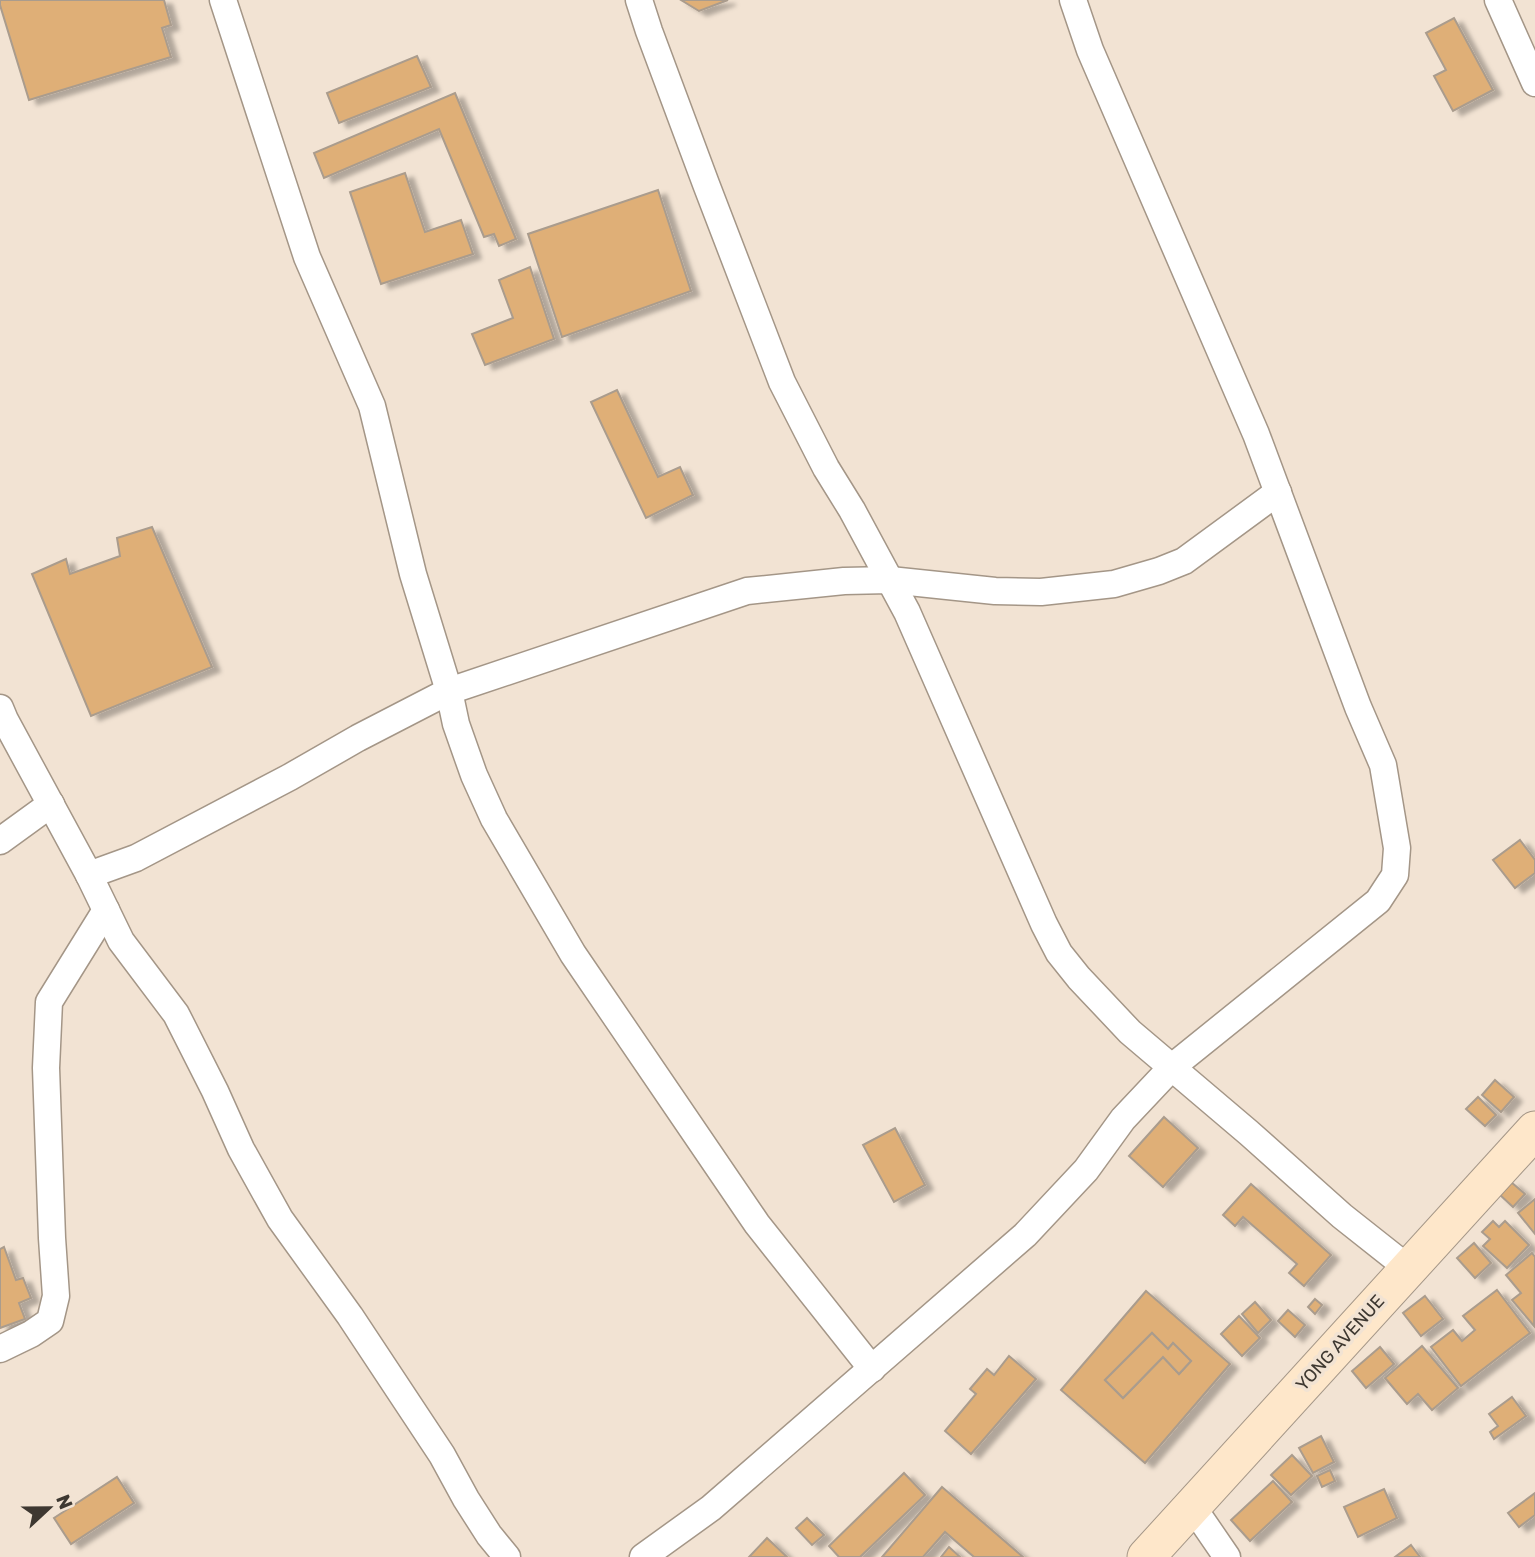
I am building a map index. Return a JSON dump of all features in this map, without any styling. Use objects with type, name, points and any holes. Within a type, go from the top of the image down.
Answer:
[{"type":"street","points":[[223,0],[307,257],[372,406],[413,574],[449,691],[456,724],[474,775],[494,819],[573,954],[757,1224],[872,1369]]},
{"type":"street","points":[[639,0],[682,121],[782,382],[825,468],[852,510],[907,612],[1059,953],[1130,1032],[1342,1216],[1409,1269]]},
{"type":"street","points":[[643,1557],[711,1508],[1025,1235],[1086,1170],[1123,1119],[1172,1068],[1378,901],[1395,875],[1397,848],[1383,765],[1358,707],[1256,434],[1090,50],[1073,0]]},
{"type":"street","points":[[1498,0],[1535,83]]},
{"type":"street","points":[[89,876],[136,858],[449,691],[747,591],[844,581],[890,580],[995,592],[1041,592],[1114,584],[1184,561],[1278,492]]},
{"type":"street","points":[[0,708],[121,942],[176,1014],[215,1090],[241,1149],[280,1219],[350,1316],[442,1455],[489,1535],[507,1557]]},
{"type":"street","points":[[0,841],[51,804]]},
{"type":"street","points":[[0,1349],[50,1321],[56,1296],[46,1068],[49,1002],[106,910]]},
{"type":"street","name":"YONG AVENUE","points":[[1146,1557],[1535,1130]]},
{"type":"street","points":[[1192,1506],[1227,1557]]},
{"type":"building","points":[[0,0],[164,0],[171,25],[162,28],[171,57],[29,100]]},
{"type":"building","points":[[681,0],[728,0],[699,11]]},
{"type":"building","points":[[1454,18],[1493,90],[1453,111],[1434,76],[1446,70],[1426,33]]},
{"type":"building","points":[[417,56],[431,87],[339,123],[327,93]]},
{"type":"building","points":[[455,93],[516,239],[499,246],[494,234],[484,237],[439,129],[324,178],[314,153]]},
{"type":"building","points":[[405,173],[425,232],[461,220],[473,254],[381,284],[350,192]]},
{"type":"building","points":[[658,190],[691,291],[562,337],[528,234]]},
{"type":"building","points":[[530,267],[554,339],[485,365],[472,334],[513,318],[499,280]]},
{"type":"building","points":[[617,390],[658,477],[680,467],[693,495],[646,518],[591,402]]},
{"type":"building","points":[[152,527],[212,667],[91,716],[32,574],[66,559],[70,574],[120,556],[117,538]]},
{"type":"building","points":[[1520,840],[1535,860],[1535,873],[1515,888],[1493,860]]},
{"type":"building","points":[[1495,1080],[1514,1097],[1501,1112],[1482,1095]]},
{"type":"building","points":[[1478,1097],[1496,1115],[1485,1126],[1466,1109]]},
{"type":"building","points":[[1164,1117],[1198,1148],[1163,1187],[1129,1156]]},
{"type":"building","points":[[895,1128],[925,1185],[894,1202],[863,1145]]},
{"type":"building","points":[[1511,1182],[1525,1194],[1513,1207],[1499,1194]]},
{"type":"building","points":[[1251,1184],[1331,1255],[1304,1286],[1289,1273],[1297,1264],[1243,1217],[1235,1226],[1223,1215]]},
{"type":"building","points":[[1535,1199],[1535,1234],[1518,1213]]},
{"type":"building","points":[[1493,1221],[1499,1227],[1505,1221],[1529,1245],[1507,1268],[1483,1246],[1490,1239],[1482,1232]]},
{"type":"building","points":[[1474,1243],[1491,1263],[1475,1278],[1457,1258]]},
{"type":"building","points":[[4,1247],[16,1280],[23,1278],[31,1298],[19,1303],[25,1319],[0,1328],[0,1249]]},
{"type":"building","points":[[1532,1253],[1535,1257],[1534,1326],[1512,1300],[1521,1293],[1506,1275]]},
{"type":"building","points":[[1497,1290],[1530,1333],[1461,1386],[1431,1347],[1453,1330],[1462,1341],[1475,1330],[1463,1316]]},
{"type":"building","points":[[1146,1291],[1230,1364],[1145,1463],[1061,1390]],"holes":[[[1152,1333],[1168,1349],[1173,1343],[1191,1361],[1179,1374],[1163,1357],[1123,1398],[1105,1380]]]},
{"type":"building","points":[[1425,1296],[1443,1319],[1421,1336],[1403,1313]]},
{"type":"building","points":[[1315,1299],[1322,1305],[1315,1314],[1308,1307]]},
{"type":"building","points":[[1255,1302],[1271,1320],[1258,1333],[1242,1314]]},
{"type":"building","points":[[1288,1310],[1305,1325],[1295,1337],[1278,1321]]},
{"type":"building","points":[[1239,1316],[1260,1338],[1242,1356],[1221,1334]]},
{"type":"building","points":[[1152,1333],[1168,1349],[1173,1343],[1191,1361],[1179,1374],[1163,1357],[1123,1398],[1105,1380]]},
{"type":"building","points":[[1422,1346],[1458,1388],[1432,1410],[1418,1394],[1407,1404],[1385,1378]]},
{"type":"building","points":[[1380,1347],[1394,1364],[1366,1388],[1352,1371]]},
{"type":"building","points":[[1009,1356],[1036,1379],[971,1454],[945,1431],[976,1394],[970,1389],[987,1369],[994,1375]]},
{"type":"building","points":[[1512,1397],[1526,1416],[1494,1439],[1490,1432],[1498,1426],[1489,1414]]},
{"type":"building","points":[[1321,1436],[1334,1462],[1313,1473],[1299,1448]]},
{"type":"building","points":[[1292,1455],[1312,1476],[1291,1495],[1271,1475]]},
{"type":"building","points":[[1330,1470],[1335,1481],[1322,1487],[1317,1476]]},
{"type":"building","points":[[904,1473],[925,1495],[860,1557],[839,1557],[829,1546]]},
{"type":"building","points":[[117,1477],[134,1503],[71,1544],[54,1518]]},
{"type":"building","points":[[1273,1481],[1292,1502],[1250,1541],[1231,1520]]},
{"type":"building","points":[[942,1487],[1023,1557],[974,1557],[945,1532],[923,1557],[882,1557]]},
{"type":"building","points":[[1384,1489],[1397,1518],[1358,1537],[1344,1507]]},
{"type":"building","points":[[1535,1493],[1535,1515],[1519,1527],[1508,1513]]},
{"type":"building","points":[[807,1518],[824,1535],[812,1545],[796,1528]]},
{"type":"building","points":[[767,1538],[787,1557],[749,1557]]},
{"type":"building","points":[[1411,1545],[1420,1557],[1395,1557]]},
{"type":"building","points":[[949,1547],[960,1557],[941,1557]]}]
